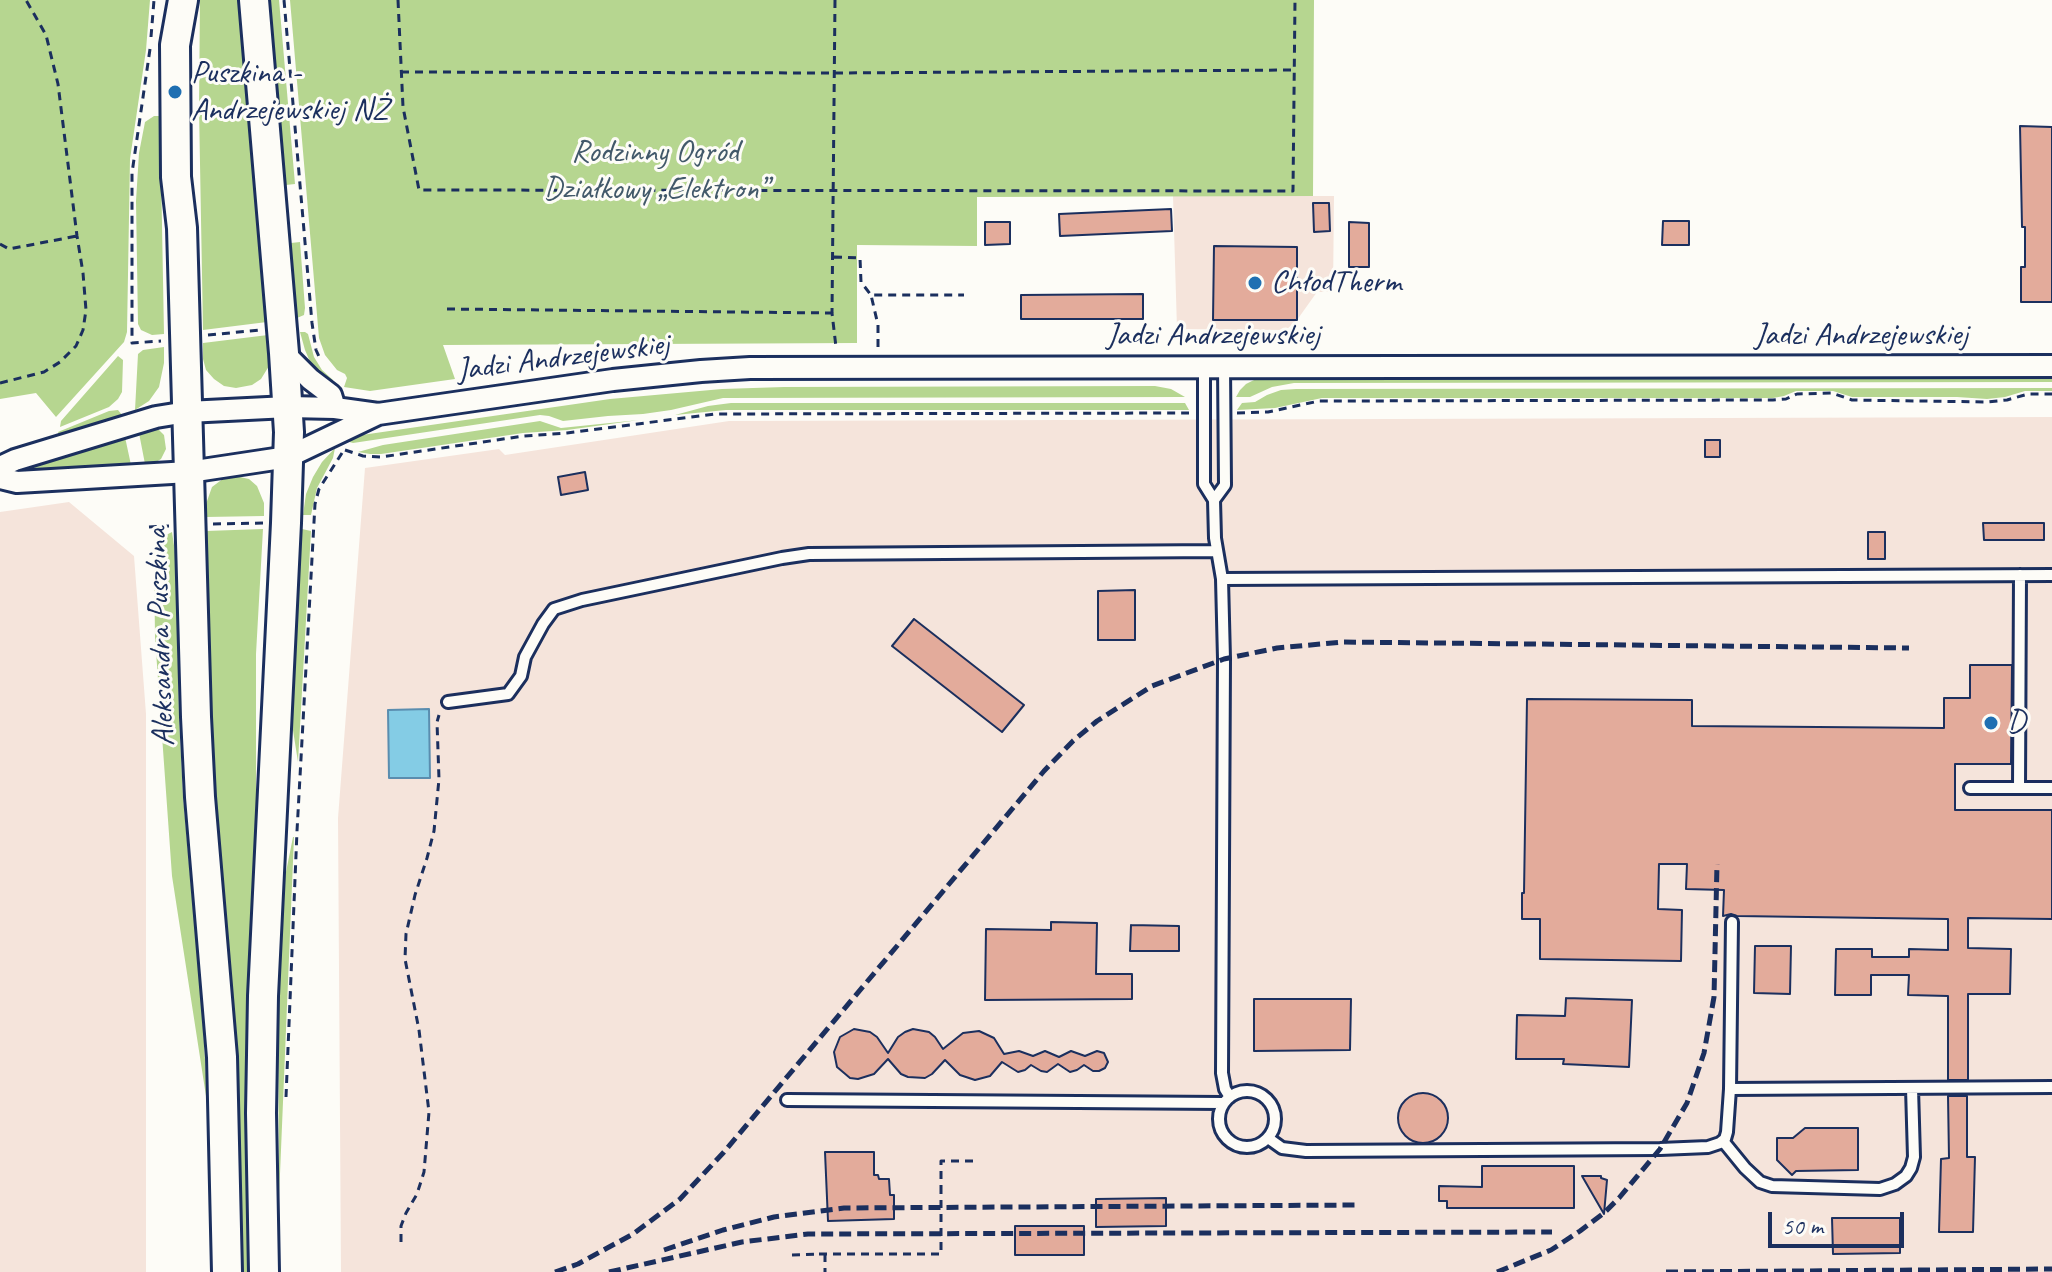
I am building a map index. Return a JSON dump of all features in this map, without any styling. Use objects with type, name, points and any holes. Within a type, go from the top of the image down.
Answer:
[{"type":"main road","name":"Aleksandra Puszkina","points":[[183,0],[175,45],[176,177],[182,228],[196,717],[222,1071],[227,1272]]},
{"type":"main road","points":[[254,0],[288,407],[286,523],[263,996],[261,1113],[264,1272]]},
{"type":"street","points":[[284,353],[331,395],[335,408]]},
{"type":"street","name":"Jadzi Andrzejewskiej","points":[[0,478],[17,482],[189,472],[288,457],[378,414],[509,393],[654,375],[750,368],[2052,366]]},
{"type":"street","name":"Jadzi Andrzejewskiej","points":[[0,467],[156,417],[187,412],[288,407],[335,408],[378,414]]},
{"type":"lane","points":[[1214,366],[1204,484],[1214,500],[1222,579],[1222,1073],[1227,1100]]},
{"type":"lane","points":[[1214,366],[1225,485],[1214,500]]},
{"type":"lane","points":[[448,702],[508,694],[521,676],[525,657],[554,609],[582,600],[782,558],[809,554],[1217,551]]},
{"type":"lane","points":[[2019,788],[2020,575]]},
{"type":"lane","points":[[1222,579],[2052,575]]},
{"type":"lane","points":[[1970,788],[2052,788]]},
{"type":"lane","points":[[1268,1138],[1282,1148],[1306,1151],[1660,1149],[1708,1147],[1723,1141],[1727,1132],[1730,1089],[1732,922]]},
{"type":"lane","points":[[1730,1089],[2052,1087]]},
{"type":"lane","points":[[1723,1141],[1760,1182],[1772,1186],[1880,1189],[1895,1184],[1911,1168],[1914,1157],[1912,1088]]},
{"type":"lane","points":[[1238,1092],[1256,1092],[1271,1103],[1275,1121],[1268,1138],[1260,1144],[1242,1146],[1226,1137],[1221,1130],[1220,1112],[1227,1100],[1238,1092]]},
{"type":"lane","points":[[787,1100],[1227,1100]]},
{"type":"path","points":[[0,383],[44,372],[60,362],[76,346],[83,330],[86,310],[58,84],[46,35],[26,0]]},
{"type":"path","points":[[154,0],[132,173],[132,343],[165,341]]},
{"type":"path","points":[[284,0],[315,343]]},
{"type":"path","points":[[398,0],[403,107],[419,190],[1293,191],[1295,0]]},
{"type":"path","points":[[835,0],[832,313],[836,367]]},
{"type":"path","points":[[401,72],[1293,70]]},
{"type":"path","points":[[0,244],[9,249],[77,236]]},
{"type":"path","points":[[834,257],[860,258],[861,282],[871,295],[878,325],[878,367]]},
{"type":"path","points":[[871,295],[964,295]]},
{"type":"path","points":[[447,309],[832,313]]},
{"type":"path","points":[[203,336],[268,329]]},
{"type":"path","points":[[286,1110],[314,513],[319,489],[332,465],[345,450]]},
{"type":"path","points":[[149,527],[286,523]]},
{"type":"path","points":[[401,1242],[401,1226],[424,1172],[429,1112],[421,1044],[405,959],[406,934],[434,831],[439,779],[437,722],[440,711],[448,702]]},
{"type":"path","points":[[792,1255],[941,1254],[941,1161],[979,1161]]},
{"type":"path","points":[[825,1254],[825,1272]]},
{"type":"shaded area","points":[[1173,196],[1334,196],[1333,292],[1317,292],[1286,330],[1177,329]]},
{"type":"shaded area","points":[[2052,417],[2052,1272],[341,1272],[338,818],[365,468],[499,449],[505,455],[729,421]]},
{"type":"shaded area","points":[[69,502],[134,556],[146,714],[146,1272],[0,1272],[0,512]]},
{"type":"green space","points":[[0,0],[150,0],[130,159],[127,332],[124,342],[56,417],[36,393],[0,399]]},
{"type":"green space","points":[[200,0],[238,0],[267,322],[203,330],[199,108]]},
{"type":"green space","points":[[270,0],[279,0],[295,184],[286,185]]},
{"type":"green space","name":"Rodzinny Ogród Działkowy „Elektron”","points":[[290,0],[1314,0],[1313,196],[977,197],[977,246],[857,245],[857,343],[443,345],[455,379],[370,391],[344,387],[345,374],[337,370],[325,355],[319,338]]},
{"type":"green space","points":[[160,116],[164,334],[152,335],[141,330],[138,324],[136,201],[139,153],[145,122]]},
{"type":"green space","points":[[300,242],[305,308],[304,315],[297,318],[291,243]]},
{"type":"green space","points":[[300,332],[308,334],[314,357],[333,384],[311,364]]},
{"type":"green space","points":[[268,335],[269,366],[261,379],[252,385],[236,388],[224,386],[206,370],[203,343]]},
{"type":"green space","points":[[164,347],[159,387],[149,401],[135,410],[138,354],[143,350]]},
{"type":"green space","points":[[118,356],[123,360],[122,392],[118,399],[109,407],[60,427],[61,421]]},
{"type":"green space","points":[[2052,377],[2052,382],[1294,383],[1272,387],[1250,397],[1236,397],[1246,384],[1266,378]]},
{"type":"green space","points":[[1155,386],[1171,389],[1185,397],[723,398],[643,414],[563,421],[540,415],[353,443],[346,441],[355,436],[610,399],[722,389]]},
{"type":"green space","points":[[2052,388],[2052,391],[2025,391],[1987,399],[1852,397],[1833,391],[1796,391],[1773,398],[1322,398],[1275,408],[1237,410],[1242,403],[1255,402],[1281,390],[1296,389]]},
{"type":"green space","points":[[731,403],[1185,403],[1189,410],[726,410],[675,415]]},
{"type":"green space","points":[[118,410],[122,415],[59,435],[58,432]]},
{"type":"green space","points":[[639,420],[381,454],[358,452],[383,445],[540,421],[561,428]]},
{"type":"green space","points":[[153,429],[164,435],[166,449],[161,459],[145,464],[139,433]]},
{"type":"green space","points":[[125,437],[131,465],[16,470]]},
{"type":"green space","points":[[335,448],[317,488],[311,515],[303,515],[306,494],[313,477]]},
{"type":"green space","points":[[235,476],[249,479],[257,486],[264,503],[264,516],[206,517],[206,504],[212,487],[224,478]]},
{"type":"green space","points":[[263,529],[256,654],[256,803],[247,993],[250,1272],[242,1272],[239,1111],[214,795],[206,531]]},
{"type":"green space","points":[[302,529],[311,531],[298,762],[292,724]]},
{"type":"green space","points":[[172,532],[176,559],[183,796],[208,1109],[172,876],[155,637],[154,553],[162,537]]},
{"type":"green space","points":[[293,837],[279,1198],[278,996],[283,887]]},
{"type":"water","points":[[429,709],[430,778],[389,778],[388,710]]},
{"type":"building","points":[[2020,126],[2052,127],[2052,302],[2021,302],[2025,227],[2022,227]]},
{"type":"building","points":[[1313,203],[1329,203],[1330,231],[1314,232]]},
{"type":"building","points":[[1171,209],[1172,231],[1060,236],[1059,214]]},
{"type":"building","points":[[1663,221],[1689,221],[1689,245],[1662,245]]},
{"type":"building","points":[[985,222],[1010,222],[1010,244],[985,245]]},
{"type":"building","points":[[1349,222],[1369,223],[1369,267],[1349,267]]},
{"type":"building","name":"ChłodTherm","points":[[1214,246],[1297,247],[1297,320],[1213,320]]},
{"type":"building","points":[[1143,294],[1143,319],[1021,319],[1021,295]]},
{"type":"building","points":[[1705,440],[1720,440],[1720,457],[1705,457]]},
{"type":"building","points":[[585,472],[588,490],[561,495],[558,477]]},
{"type":"building","points":[[1983,523],[2044,523],[2044,540],[1984,540]]},
{"type":"building","points":[[1868,532],[1885,532],[1885,559],[1868,559]]},
{"type":"building","points":[[1135,590],[1135,640],[1098,640],[1098,591]]},
{"type":"building","points":[[914,619],[1024,705],[1002,732],[892,646]]},
{"type":"building","points":[[1970,665],[2012,665],[2011,764],[1955,764],[1955,810],[2052,810],[2052,919],[1968,918],[1968,948],[2011,949],[2010,994],[1968,994],[1968,1080],[1948,1080],[1948,996],[1908,995],[1909,975],[1871,975],[1871,995],[1835,995],[1836,949],[1872,949],[1872,957],[1909,957],[1909,949],[1948,950],[1948,919],[1723,916],[1724,890],[1686,889],[1687,864],[1659,864],[1658,909],[1682,910],[1681,961],[1540,959],[1540,919],[1522,919],[1527,699],[1692,700],[1692,726],[1944,728],[1944,698],[1970,698]]},
{"type":"building","points":[[1051,922],[1097,923],[1096,974],[1132,974],[1132,999],[985,1000],[986,929],[1051,930]]},
{"type":"building","points":[[1131,925],[1179,926],[1179,951],[1130,951]]},
{"type":"building","points":[[1755,946],[1791,946],[1790,994],[1754,993]]},
{"type":"building","points":[[1566,998],[1632,1000],[1629,1067],[1563,1064],[1564,1059],[1516,1059],[1517,1015],[1565,1016]]},
{"type":"building","points":[[1254,999],[1351,999],[1350,1050],[1254,1051]]},
{"type":"building","points":[[854,1029],[870,1032],[888,1053],[898,1037],[913,1029],[929,1032],[943,1049],[963,1033],[979,1031],[994,1038],[1004,1054],[1019,1051],[1033,1056],[1045,1051],[1059,1057],[1071,1051],[1085,1056],[1097,1051],[1104,1053],[1108,1062],[1099,1071],[1084,1065],[1070,1072],[1058,1064],[1047,1072],[1031,1065],[1018,1072],[1002,1062],[990,1076],[975,1080],[960,1075],[945,1060],[925,1078],[908,1077],[901,1074],[888,1059],[874,1074],[850,1078],[837,1067],[834,1052],[840,1037]]},
{"type":"building","points":[[1423,1093],[1441,1100],[1448,1118],[1441,1136],[1423,1143],[1405,1136],[1398,1118],[1405,1100]]},
{"type":"building","points":[[1948,1096],[1967,1096],[1967,1157],[1975,1157],[1973,1232],[1939,1232],[1941,1159],[1949,1158]]},
{"type":"building","points":[[1805,1128],[1858,1128],[1858,1170],[1796,1171],[1792,1175],[1777,1160],[1777,1138],[1793,1138]]},
{"type":"building","points":[[825,1152],[874,1152],[874,1175],[878,1175],[879,1179],[889,1179],[890,1195],[894,1195],[894,1219],[828,1221]]},
{"type":"building","points":[[1482,1166],[1574,1166],[1574,1208],[1447,1208],[1447,1201],[1439,1201],[1439,1186],[1482,1187]]},
{"type":"building","points":[[1582,1176],[1601,1176],[1607,1180],[1604,1214]]},
{"type":"building","points":[[1166,1198],[1166,1226],[1096,1227],[1096,1199]]},
{"type":"building","points":[[1832,1218],[1900,1218],[1900,1253],[1833,1254]]},
{"type":"building","points":[[1015,1226],[1084,1226],[1084,1255],[1015,1255]]},
{"type":"railway","points":[[555,1272],[578,1264],[633,1234],[680,1199],[724,1152],[1044,771],[1097,721],[1152,686],[1224,659],[1277,648],[1343,642],[1909,648]]},
{"type":"railway","points":[[1497,1272],[1551,1250],[1604,1213],[1660,1149],[1687,1103],[1704,1053],[1714,997],[1717,864]]},
{"type":"railway","points":[[664,1250],[774,1217],[844,1208],[1358,1205]]},
{"type":"railway","points":[[609,1272],[742,1242],[808,1234],[1552,1232]]},
{"type":"railway","points":[[1666,1272],[2052,1269]]},
{"type":"place","name":"Puszkina - Andrzejewskiej NŻ","points":[[175,92]]},
{"type":"place","name":"ChłodTherm","points":[[1255,283]]},
{"type":"place","name":"D","points":[[1991,723]]}]
